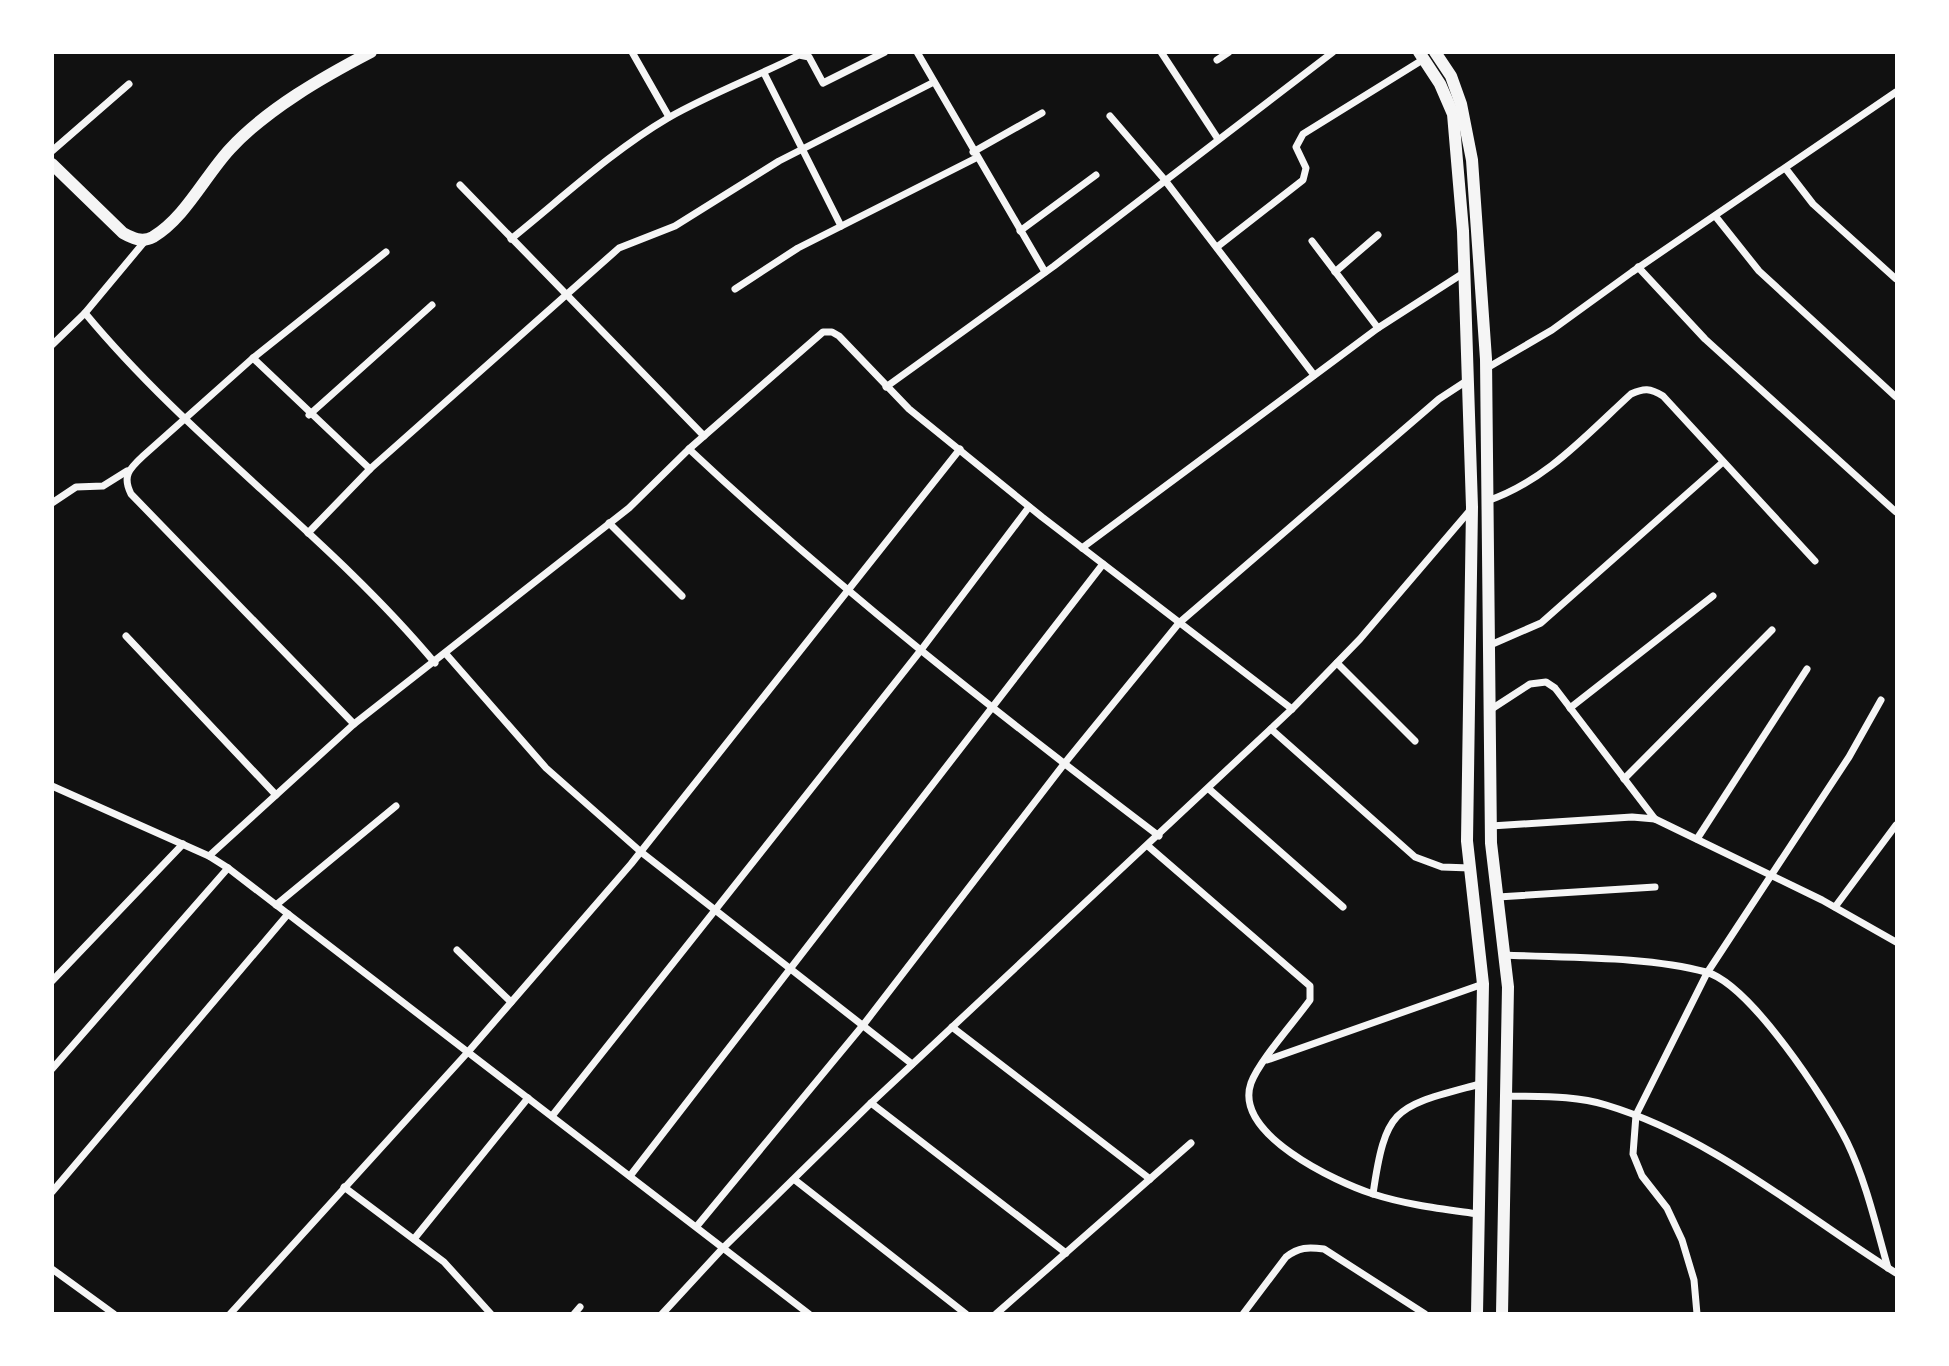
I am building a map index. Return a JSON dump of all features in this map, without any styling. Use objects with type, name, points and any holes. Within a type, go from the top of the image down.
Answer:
[{"type":"main road","points":[[52,164],[123,233],[135,239],[146,239],[174,217],[231,148],[251,130],[371,52]]},
{"type":"main road","points":[[1426,55],[1453,114],[1459,157],[1465,272],[1472,507],[1466,841],[1483,984],[1477,1314]]},
{"type":"main road","points":[[1426,55],[1451,76],[1461,104],[1472,160],[1486,368],[1491,826],[1508,987],[1502,1314]]},
{"type":"street","points":[[632,52],[669,117]]},
{"type":"street","points":[[512,239],[594,172],[669,117],[804,54],[809,57],[819,80],[828,83],[885,52]]},
{"type":"street","points":[[917,52],[974,155],[1045,272]]},
{"type":"street","points":[[1161,52],[1218,139]]},
{"type":"street","points":[[1217,60],[1229,52]]},
{"type":"street","points":[[886,387],[1045,272],[1333,52]]},
{"type":"street","points":[[1217,247],[1303,180],[1306,168],[1296,147],[1303,134],[1426,55]]},
{"type":"street","points":[[764,73],[841,226]]},
{"type":"street","points":[[308,533],[370,469],[619,248],[676,226],[802,149],[934,82]]},
{"type":"street","points":[[52,151],[130,85]]},
{"type":"street","points":[[1486,368],[1552,330],[1638,267],[1716,217],[1896,92]]},
{"type":"street","points":[[735,289],[797,248],[974,155],[1042,113]]},
{"type":"street","points":[[1110,116],[1164,179],[1314,375]]},
{"type":"street","points":[[1786,169],[1813,204],[1896,279]]},
{"type":"street","points":[[1020,231],[1097,175]]},
{"type":"street","points":[[460,186],[704,436]]},
{"type":"street","points":[[1716,217],[1759,271],[1896,397]]},
{"type":"street","points":[[1335,272],[1378,236]]},
{"type":"street","points":[[52,345],[85,313],[146,239]]},
{"type":"street","points":[[1312,242],[1378,328]]},
{"type":"street","points":[[52,503],[76,487],[103,486],[127,471],[253,358],[386,252]]},
{"type":"street","points":[[1638,267],[1705,339],[1896,512]]},
{"type":"street","points":[[1082,548],[1378,328],[1465,272]]},
{"type":"street","points":[[309,415],[432,304]]},
{"type":"street","points":[[85,313],[123,358],[185,421],[383,603],[435,663]]},
{"type":"street","points":[[209,856],[354,724],[435,663],[609,523],[823,332],[832,331],[839,336],[886,387],[1029,507],[1292,709]]},
{"type":"street","points":[[253,358],[309,415],[370,469]]},
{"type":"street","points":[[697,1226],[864,1024],[1064,764],[1179,623],[1439,399],[1468,380]]},
{"type":"street","points":[[1487,501],[1513,492],[1534,480],[1631,394],[1642,388],[1652,389],[1662,396],[1815,561]]},
{"type":"street","points":[[689,449],[846,590],[1158,836]]},
{"type":"street","points":[[230,1314],[468,1052],[641,852],[960,449]]},
{"type":"street","points":[[1489,646],[1541,623],[1723,462]]},
{"type":"street","points":[[127,471],[125,483],[131,494],[354,724]]},
{"type":"street","points":[[552,1116],[921,650],[1029,507]]},
{"type":"street","points":[[662,1314],[723,1248],[871,1103],[1292,709],[1401,594],[1472,507]]},
{"type":"street","points":[[609,523],[682,596]]},
{"type":"street","points":[[630,1176],[1103,564]]},
{"type":"street","points":[[1570,708],[1713,596]]},
{"type":"street","points":[[1624,779],[1772,630]]},
{"type":"street","points":[[126,636],[276,795]]},
{"type":"street","points":[[446,654],[546,768],[641,852],[912,1064]]},
{"type":"street","points":[[1337,663],[1415,741]]},
{"type":"street","points":[[1698,839],[1807,669]]},
{"type":"street","points":[[1489,711],[1539,681],[1555,688],[1655,820]]},
{"type":"street","points":[[1697,1314],[1694,1280],[1682,1240],[1667,1208],[1642,1176],[1633,1154],[1636,1115],[1707,972],[1773,876],[1881,700]]},
{"type":"street","points":[[1271,729],[1415,857],[1441,867],[1470,868]]},
{"type":"street","points":[[52,786],[209,856],[228,869],[809,1314]]},
{"type":"street","points":[[1209,789],[1343,907]]},
{"type":"street","points":[[276,905],[396,806]]},
{"type":"street","points":[[1491,826],[1632,817],[1655,820],[1835,907],[1896,942]]},
{"type":"street","points":[[1835,907],[1896,825]]},
{"type":"street","points":[[52,981],[183,844]]},
{"type":"street","points":[[1148,846],[1310,986],[1310,1000],[1251,1083],[1250,1102],[1258,1122],[1275,1141],[1328,1175],[1373,1194],[1478,1214]]},
{"type":"street","points":[[52,1069],[228,869]]},
{"type":"street","points":[[1497,897],[1655,887]]},
{"type":"street","points":[[52,1192],[288,914]]},
{"type":"street","points":[[457,950],[512,1002]]},
{"type":"street","points":[[1504,955],[1625,961],[1707,972],[1728,984],[1784,1045],[1827,1107],[1847,1143],[1873,1213],[1888,1268]]},
{"type":"street","points":[[1267,1060],[1483,984]]},
{"type":"street","points":[[952,1027],[1150,1179]]},
{"type":"street","points":[[1373,1194],[1380,1146],[1390,1125],[1405,1108],[1421,1100],[1480,1084]]},
{"type":"street","points":[[1504,1096],[1572,1098],[1604,1104],[1636,1115],[1762,1184],[1896,1273]]},
{"type":"street","points":[[414,1239],[528,1098]]},
{"type":"street","points":[[871,1103],[1066,1253]]},
{"type":"street","points":[[996,1314],[1191,1143]]},
{"type":"street","points":[[795,1180],[967,1314]]},
{"type":"street","points":[[344,1187],[452,1269],[492,1314]]},
{"type":"street","points":[[1243,1314],[1286,1257],[1295,1250],[1309,1247],[1324,1249],[1425,1314]]},
{"type":"street","points":[[52,1269],[114,1314]]},
{"type":"street","points":[[574,1314],[580,1307]]}]
